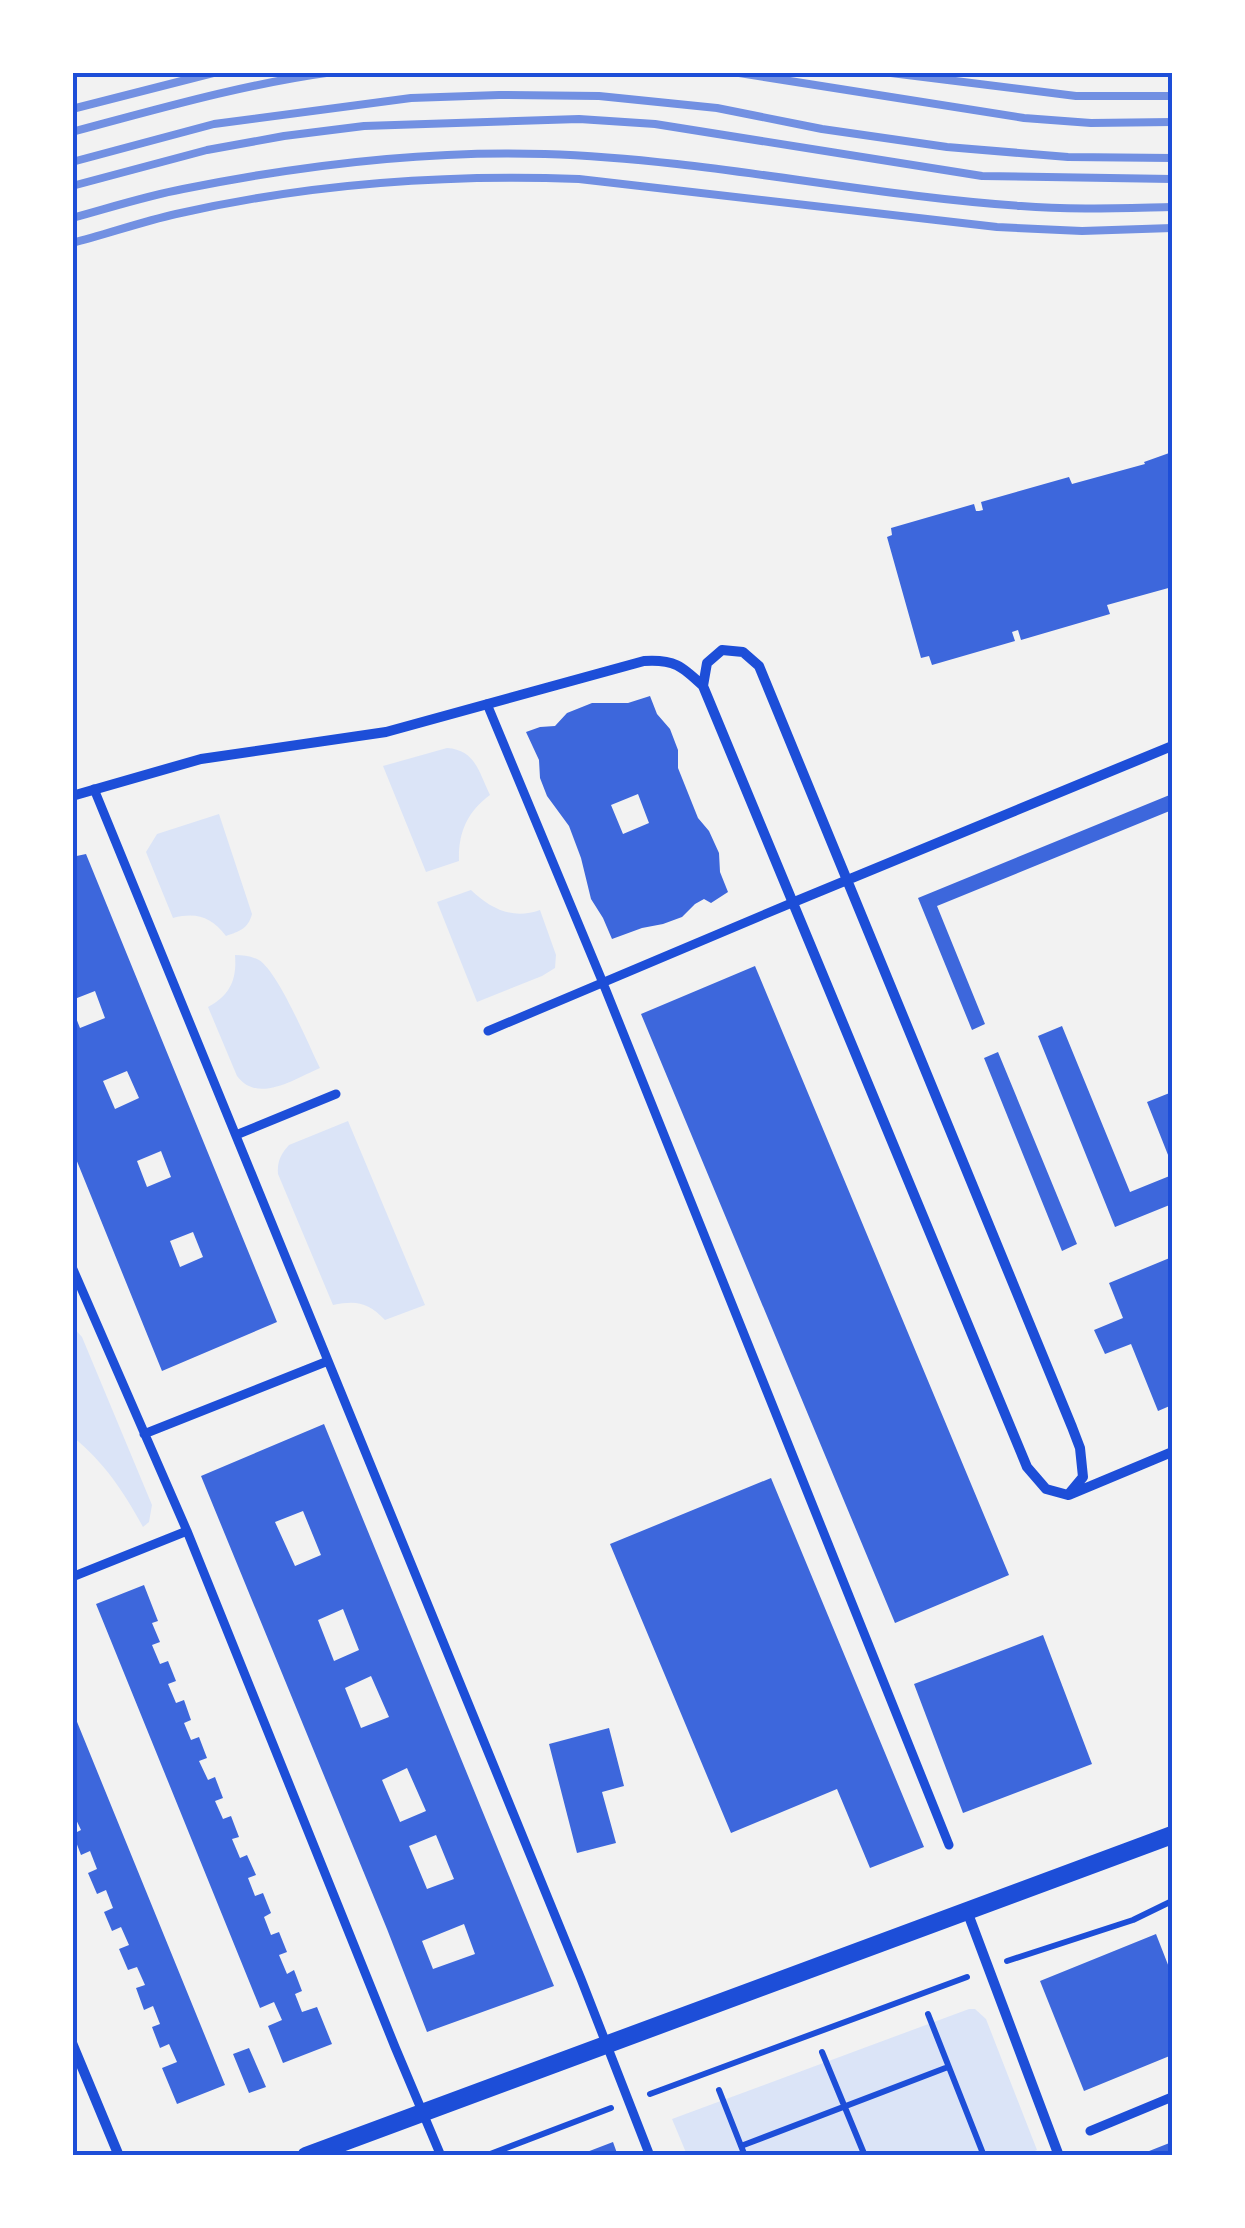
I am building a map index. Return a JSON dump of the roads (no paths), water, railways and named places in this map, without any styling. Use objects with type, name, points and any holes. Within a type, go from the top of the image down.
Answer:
[{"type":"street","points":[[703,686],[707,664],[722,650],[743,652],[759,666],[1080,1448],[1082,1477],[1068,1495]]},
{"type":"street","points":[[72,796],[201,758],[386,732],[644,662],[665,660],[684,668],[703,686],[1027,1467],[1046,1489],[1068,1495],[1172,1452]]},
{"type":"street","points":[[487,704],[949,1846]]},
{"type":"street","points":[[488,1031],[1172,746]]},
{"type":"street","points":[[94,789],[650,2156]]},
{"type":"street","points":[[236,1135],[336,1094]]},
{"type":"street","points":[[72,1266],[187,1531],[441,2156]]},
{"type":"street","points":[[72,1300],[84,1295]]},
{"type":"street","points":[[144,1434],[328,1361]]},
{"type":"street","points":[[72,1577],[187,1531]]},
{"type":"street","points":[[306,2156],[1171,1839]]},
{"type":"street","points":[[967,1912],[1060,2156]]},
{"type":"street","points":[[72,2043],[119,2156]]},
{"type":"street","points":[[1090,2131],[1172,2097]]},
{"type":"railway","points":[[72,109],[217,72]]},
{"type":"railway","points":[[72,132],[234,90],[333,72]]},
{"type":"railway","points":[[733,72],[1024,118],[1091,123],[1172,122]]},
{"type":"railway","points":[[883,72],[1076,96],[1172,96]]},
{"type":"railway","points":[[72,162],[214,124],[411,98],[499,95],[599,96],[717,108],[822,129],[947,147],[1068,157],[1172,158]]},
{"type":"railway","points":[[72,186],[207,150],[284,136],[364,126],[579,119],[655,124],[982,176],[1172,179]]},
{"type":"railway","points":[[72,218],[169,192],[273,173],[408,157],[499,153],[605,157],[1021,206],[1172,207]]},
{"type":"railway","points":[[72,243],[176,214],[276,195],[376,183],[478,178],[579,179],[997,227],[1082,231],[1172,228]]}]
